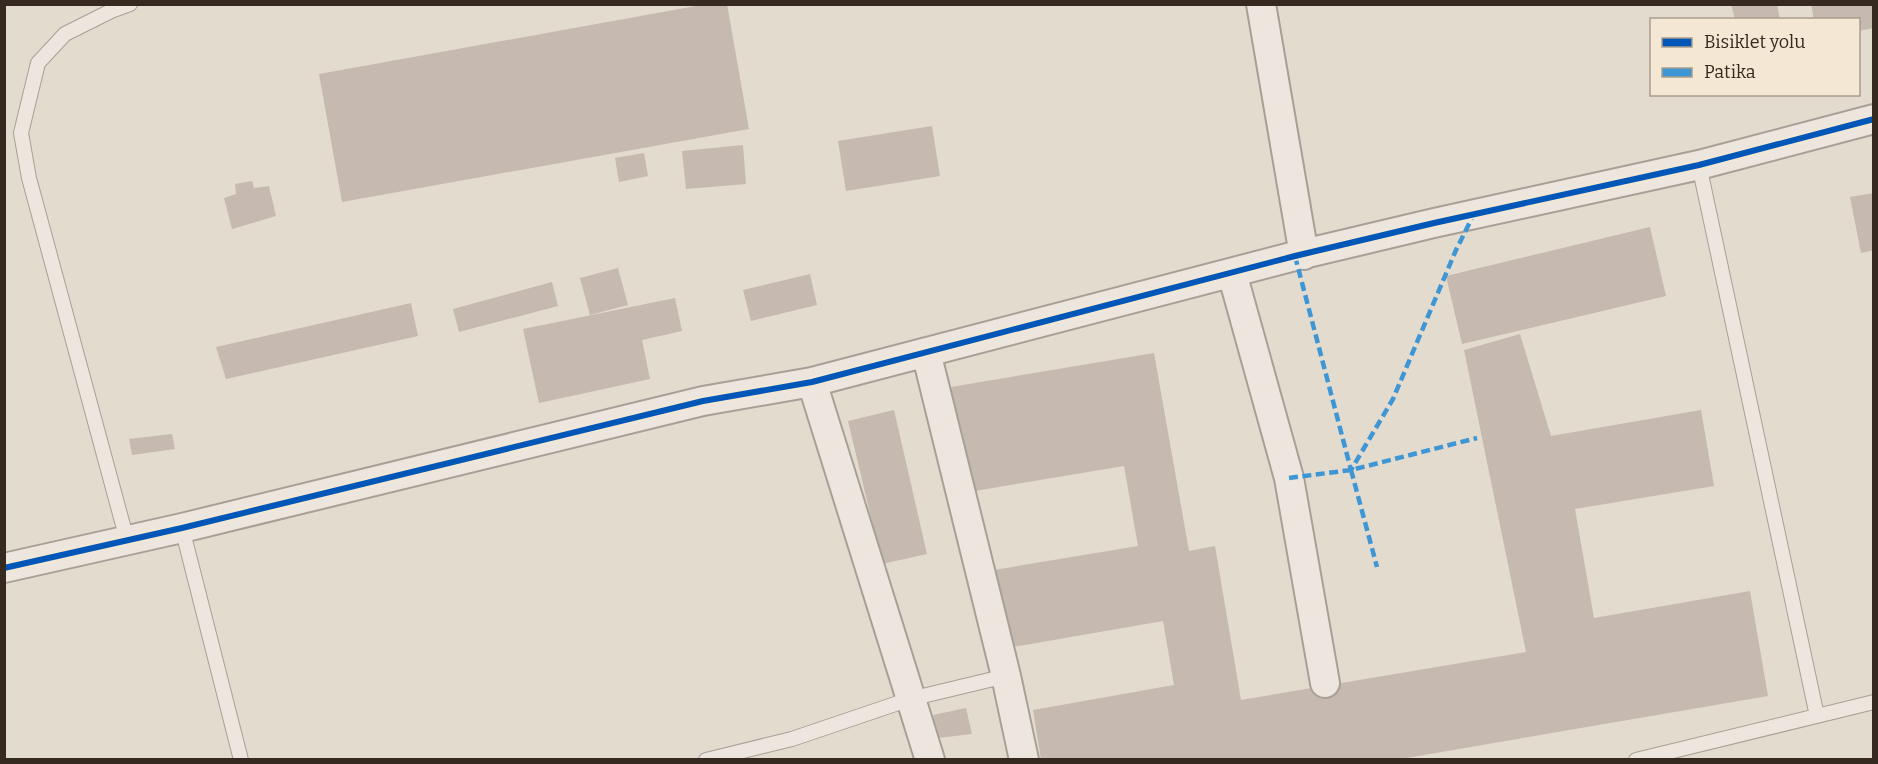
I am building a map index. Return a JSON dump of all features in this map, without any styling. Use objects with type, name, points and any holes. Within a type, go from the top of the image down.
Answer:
[{"type":"street","points":[[1262,4],[1304,255]]},
{"type":"street","points":[[4,568],[182,528],[703,401],[812,382],[1304,255],[1434,223],[1699,165],[1874,119]]},
{"type":"street","points":[[1232,273],[1288,478],[1325,683]]},
{"type":"street","points":[[926,352],[1006,676],[1024,759]]},
{"type":"street","points":[[812,382],[930,759]]},
{"type":"lane","points":[[127,540],[29,178],[21,132],[38,63],[65,34],[130,4]]},
{"type":"lane","points":[[1699,165],[1817,716]]},
{"type":"lane","points":[[182,528],[241,759]]},
{"type":"lane","points":[[706,759],[792,739],[910,699],[1006,676]]},
{"type":"lane","points":[[1636,759],[1874,702]]},
{"type":"building","points":[[707,4],[727,4],[749,129],[342,202],[319,74]]},
{"type":"building","points":[[1731,4],[1777,4],[1780,18],[1734,18]]},
{"type":"building","points":[[1811,4],[1874,4],[1874,28],[1860,31],[1860,18],[1814,18]]},
{"type":"building","points":[[932,126],[940,176],[846,191],[838,141]]},
{"type":"building","points":[[743,145],[746,184],[686,189],[682,151]]},
{"type":"building","points":[[644,153],[648,176],[619,182],[615,158]]},
{"type":"building","points":[[252,181],[254,188],[269,186],[276,216],[232,229],[224,198],[236,194],[235,184]]},
{"type":"building","points":[[1874,193],[1874,250],[1861,253],[1850,197]]},
{"type":"building","points":[[1650,227],[1666,296],[1462,344],[1446,276]]},
{"type":"building","points":[[618,268],[628,305],[590,315],[580,278]]},
{"type":"building","points":[[810,274],[817,305],[751,321],[743,290]]},
{"type":"building","points":[[552,282],[558,306],[459,332],[453,309]]},
{"type":"building","points":[[675,298],[682,331],[642,340],[650,379],[539,403],[523,329]]},
{"type":"building","points":[[411,303],[418,336],[226,379],[216,347]]},
{"type":"building","points":[[1520,334],[1551,436],[1701,410],[1714,486],[1575,509],[1594,618],[1750,591],[1768,696],[1395,760],[1041,760],[1033,710],[1174,685],[1163,621],[1007,648],[994,570],[1138,546],[1124,466],[963,493],[945,388],[1154,353],[1189,551],[1215,546],[1241,700],[1526,652],[1464,350]]},
{"type":"building","points":[[894,410],[927,554],[882,564],[848,421]]},
{"type":"building","points":[[172,434],[175,449],[132,455],[129,439]]},
{"type":"building","points":[[966,708],[972,734],[938,738],[933,715]]},
{"type":"marked path","points":[[1295,256],[1351,470],[1393,399],[1456,250],[1474,214]]},
{"type":"marked path","points":[[1289,478],[1351,470],[1477,438]]},
{"type":"marked path","points":[[1351,470],[1377,567]]},
{"type":"cycle path","points":[[4,568],[182,528],[703,401],[812,382],[1295,256],[1699,165],[1874,119]]}]
